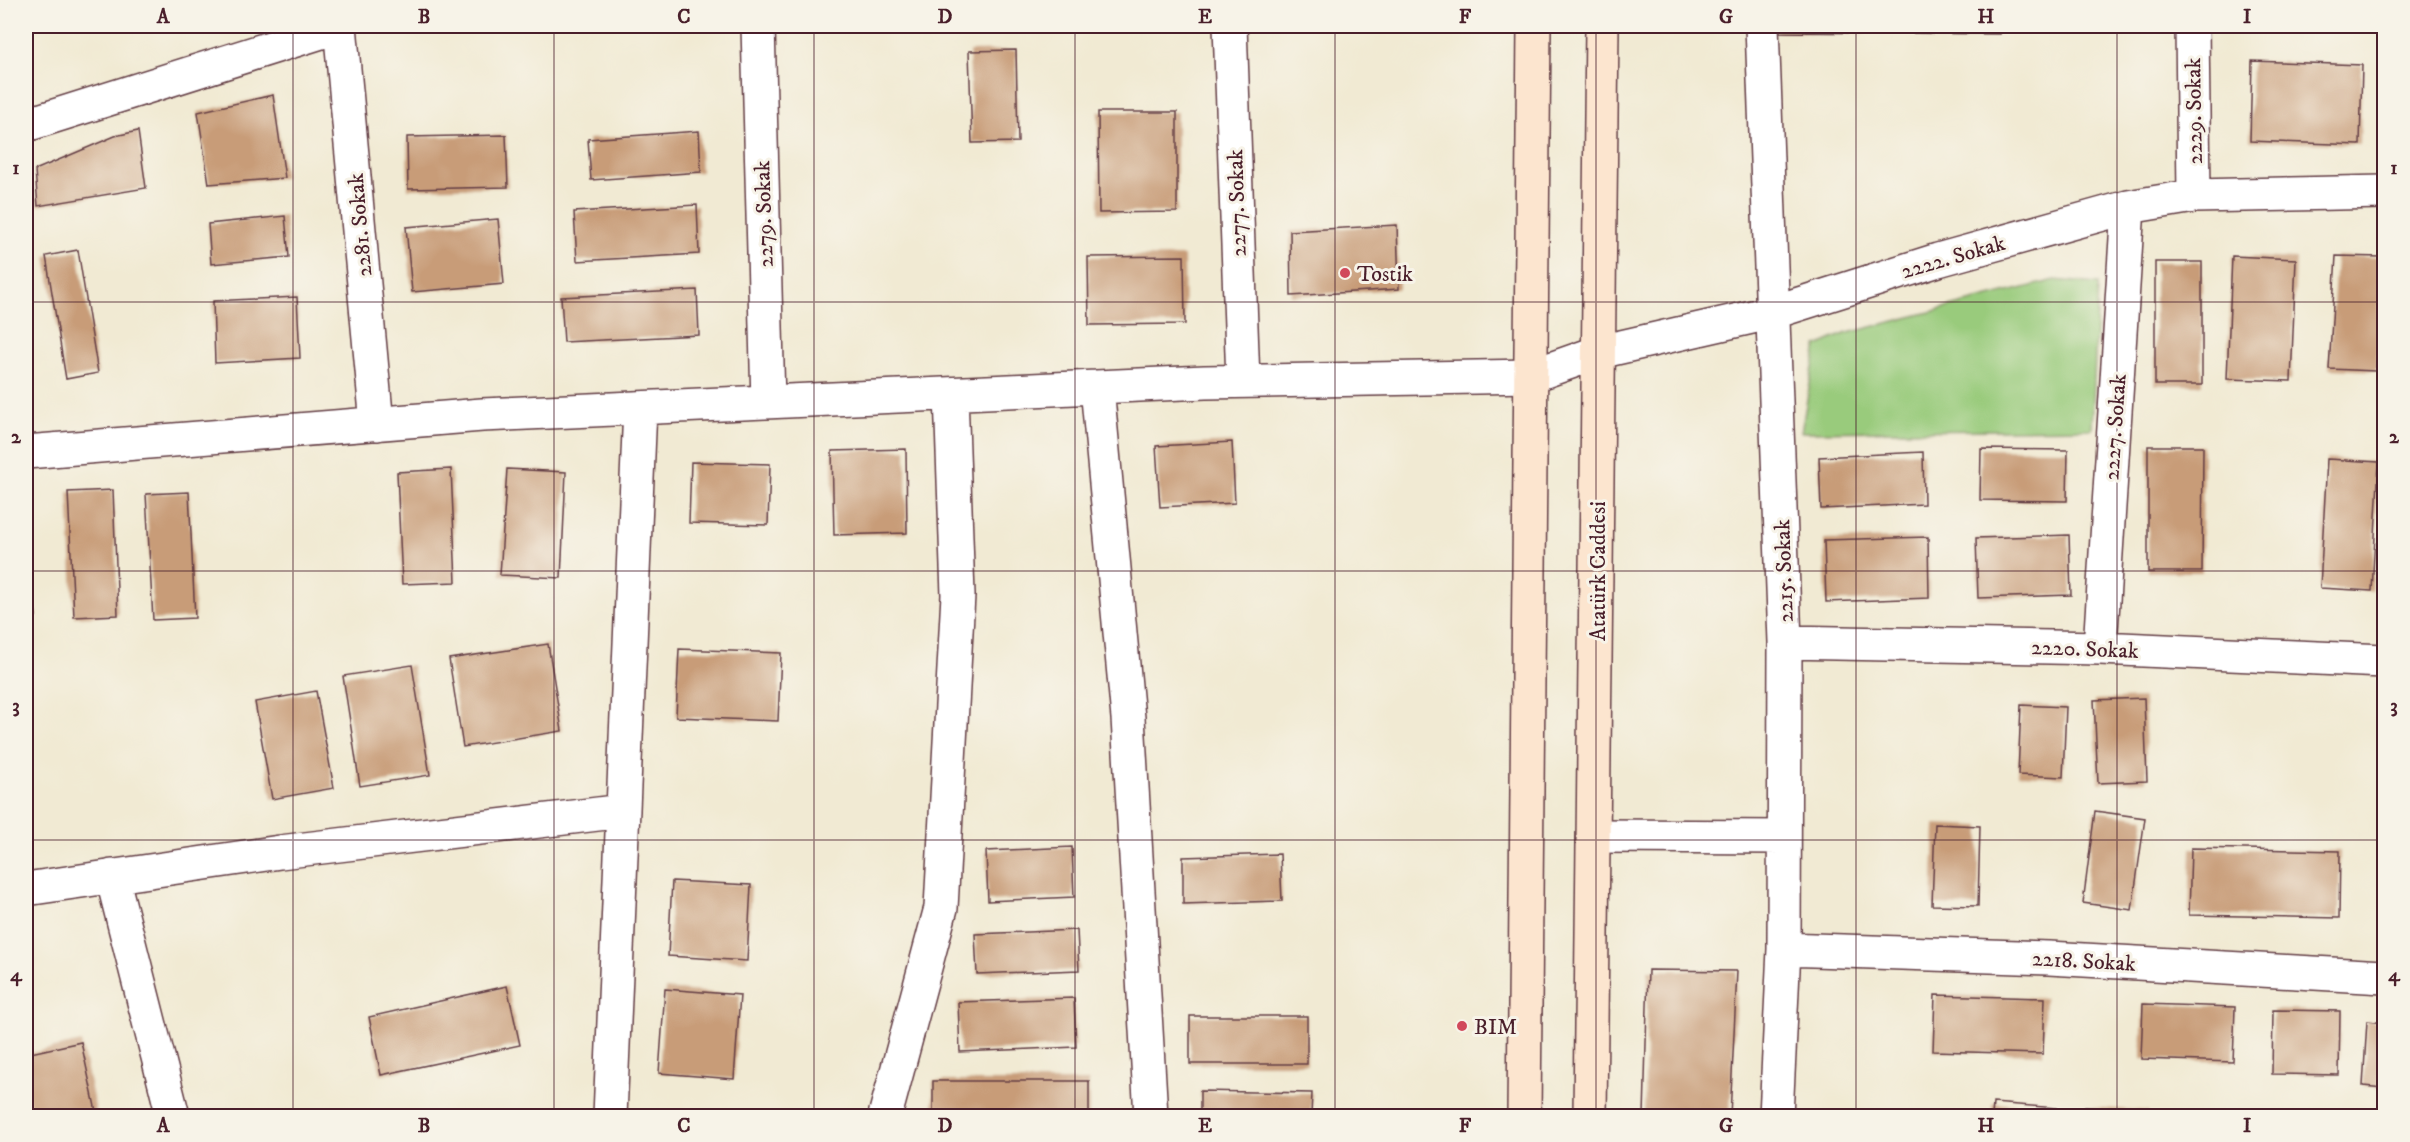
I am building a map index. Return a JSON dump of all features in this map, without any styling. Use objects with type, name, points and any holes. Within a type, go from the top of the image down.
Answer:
[{"type":"main road","points":[[1524,1116],[1534,26]]},
{"type":"main road","name":"Atatürk Caddesi","points":[[1590,1116],[1595,836],[1602,26]]},
{"type":"street","points":[[26,125],[340,26]]},
{"type":"street","name":"2281. Sokak","points":[[340,26],[377,424]]},
{"type":"street","name":"2279. Sokak","points":[[758,26],[768,402]]},
{"type":"street","name":"2277. Sokak","points":[[1230,26],[1243,381]]},
{"type":"street","name":"2215. Sokak","points":[[1762,26],[1785,642],[1784,949],[1776,1116]]},
{"type":"street","name":"2229. Sokak","points":[[2192,26],[2194,196]]},
{"type":"street","name":"2222. Sokak","points":[[26,452],[482,415],[1243,381],[1531,376],[1599,352],[1774,312],[1938,260],[2127,207],[2194,196],[2385,192]]},
{"type":"street","name":"2227. Sokak","points":[[2100,648],[2127,207]]},
{"type":"street","points":[[1097,387],[1128,718],[1151,1116]]},
{"type":"street","points":[[885,1116],[941,908],[958,595],[951,393]]},
{"type":"street","points":[[610,1116],[640,408]]},
{"type":"street","name":"2220. Sokak","points":[[1785,642],[2100,648],[2385,661]]},
{"type":"street","points":[[26,889],[280,852],[623,812]]},
{"type":"street","points":[[1595,836],[1784,837]]},
{"type":"street","points":[[112,876],[173,1116]]},
{"type":"street","name":"2218. Sokak","points":[[1784,949],[2049,958],[2385,977]]},
{"type":"green space","points":[[2055,280],[2098,284],[2092,429],[1801,432],[1817,346],[1844,334]]},
{"type":"building","points":[[1776,26],[2000,26],[2000,34],[1776,32]]},
{"type":"building","points":[[1016,50],[1018,142],[972,143],[969,51]]},
{"type":"building","points":[[2252,61],[2362,65],[2360,145],[2250,141]]},
{"type":"building","points":[[273,95],[285,178],[209,184],[198,112]]},
{"type":"building","points":[[1098,112],[1177,112],[1177,212],[1099,213]]},
{"type":"building","points":[[138,131],[146,188],[38,206],[35,170],[115,136]]},
{"type":"building","points":[[699,131],[701,172],[591,180],[588,139]]},
{"type":"building","points":[[506,135],[508,187],[408,189],[407,137]]},
{"type":"building","points":[[697,205],[699,254],[577,261],[574,212]]},
{"type":"building","points":[[285,216],[289,257],[211,264],[208,224]]},
{"type":"building","points":[[498,219],[504,284],[412,292],[406,227]]},
{"type":"building","name":"Tostik","points":[[1397,225],[1399,289],[1291,296],[1290,231]]},
{"type":"building","points":[[78,250],[98,373],[66,379],[46,256]]},
{"type":"building","points":[[1184,256],[1185,324],[1089,325],[1088,257]]},
{"type":"building","points":[[2232,256],[2296,259],[2291,381],[2227,379]]},
{"type":"building","points":[[2336,256],[2382,257],[2376,371],[2329,369]]},
{"type":"building","points":[[2155,262],[2202,262],[2202,385],[2155,385]]},
{"type":"building","points":[[697,290],[699,335],[564,342],[561,297]]},
{"type":"building","points":[[297,297],[300,358],[215,363],[213,301]]},
{"type":"building","points":[[1232,442],[1235,503],[1160,507],[1156,446]]},
{"type":"building","points":[[2148,446],[2203,446],[2202,572],[2148,572]]},
{"type":"building","points":[[906,449],[907,533],[834,535],[832,451]]},
{"type":"building","points":[[1981,449],[2068,450],[2067,501],[1980,500]]},
{"type":"building","points":[[1923,452],[1924,504],[1821,509],[1819,457]]},
{"type":"building","points":[[2327,459],[2379,462],[2372,591],[2320,588]]},
{"type":"building","points":[[691,462],[770,464],[768,525],[689,523]]},
{"type":"building","points":[[451,469],[456,582],[402,584],[397,472]]},
{"type":"building","points":[[507,469],[566,472],[561,578],[500,575]]},
{"type":"building","points":[[113,490],[118,615],[74,617],[68,492]]},
{"type":"building","points":[[189,492],[195,618],[153,620],[146,494]]},
{"type":"building","points":[[2069,535],[2071,595],[1978,598],[1976,538]]},
{"type":"building","points":[[1928,537],[1929,598],[1826,602],[1824,540]]},
{"type":"building","points":[[26,542],[36,616],[26,617]]},
{"type":"building","points":[[548,644],[562,731],[463,747],[449,659]]},
{"type":"building","points":[[679,649],[781,653],[778,721],[676,717]]},
{"type":"building","points":[[412,665],[430,775],[360,786],[343,676]]},
{"type":"building","points":[[316,691],[334,788],[272,799],[255,702]]},
{"type":"building","points":[[2144,698],[2147,781],[2098,783],[2094,700]]},
{"type":"building","points":[[2021,705],[2066,707],[2063,777],[2018,775]]},
{"type":"building","points":[[2095,811],[2145,818],[2132,910],[2083,903]]},
{"type":"building","points":[[1935,824],[1980,826],[1978,906],[1932,905]]},
{"type":"building","points":[[1072,847],[1074,897],[988,901],[986,851]]},
{"type":"building","points":[[2191,848],[2340,851],[2339,918],[2189,915]]},
{"type":"building","points":[[1280,854],[1282,901],[1183,904],[1183,857]]},
{"type":"building","points":[[672,881],[751,885],[747,961],[668,956]]},
{"type":"building","points":[[1077,930],[1079,970],[977,974],[975,934]]},
{"type":"building","points":[[1648,970],[1737,971],[1730,1116],[1644,1116]]},
{"type":"building","points":[[507,986],[520,1045],[381,1075],[369,1017]]},
{"type":"building","points":[[665,989],[740,995],[734,1079],[659,1073]]},
{"type":"building","points":[[1935,995],[2045,998],[2043,1054],[1933,1051]]},
{"type":"building","points":[[1074,998],[1076,1047],[960,1052],[958,1002]]},
{"type":"building","points":[[2143,1004],[2235,1007],[2233,1062],[2141,1059]]},
{"type":"building","points":[[2273,1010],[2340,1011],[2339,1075],[2272,1074]]},
{"type":"building","points":[[1190,1016],[1307,1016],[1307,1064],[1190,1064]]},
{"type":"building","points":[[2367,1021],[2384,1023],[2384,1088],[2363,1086]]},
{"type":"building","points":[[81,1042],[97,1116],[32,1116],[26,1089],[26,1054]]},
{"type":"building","points":[[933,1081],[1089,1081],[1089,1116],[933,1116]]},
{"type":"building","points":[[1200,1091],[1312,1093],[1311,1116],[1200,1116]]},
{"type":"building","points":[[1993,1103],[2056,1108],[2056,1116],[1992,1116]]},
{"type":"building","points":[[2085,1107],[2148,1111],[2148,1116],[2084,1116]]},
{"type":"place","name":"Tostik","points":[[1345,273]]},
{"type":"place","name":"BIM","points":[[1462,1026]]}]
